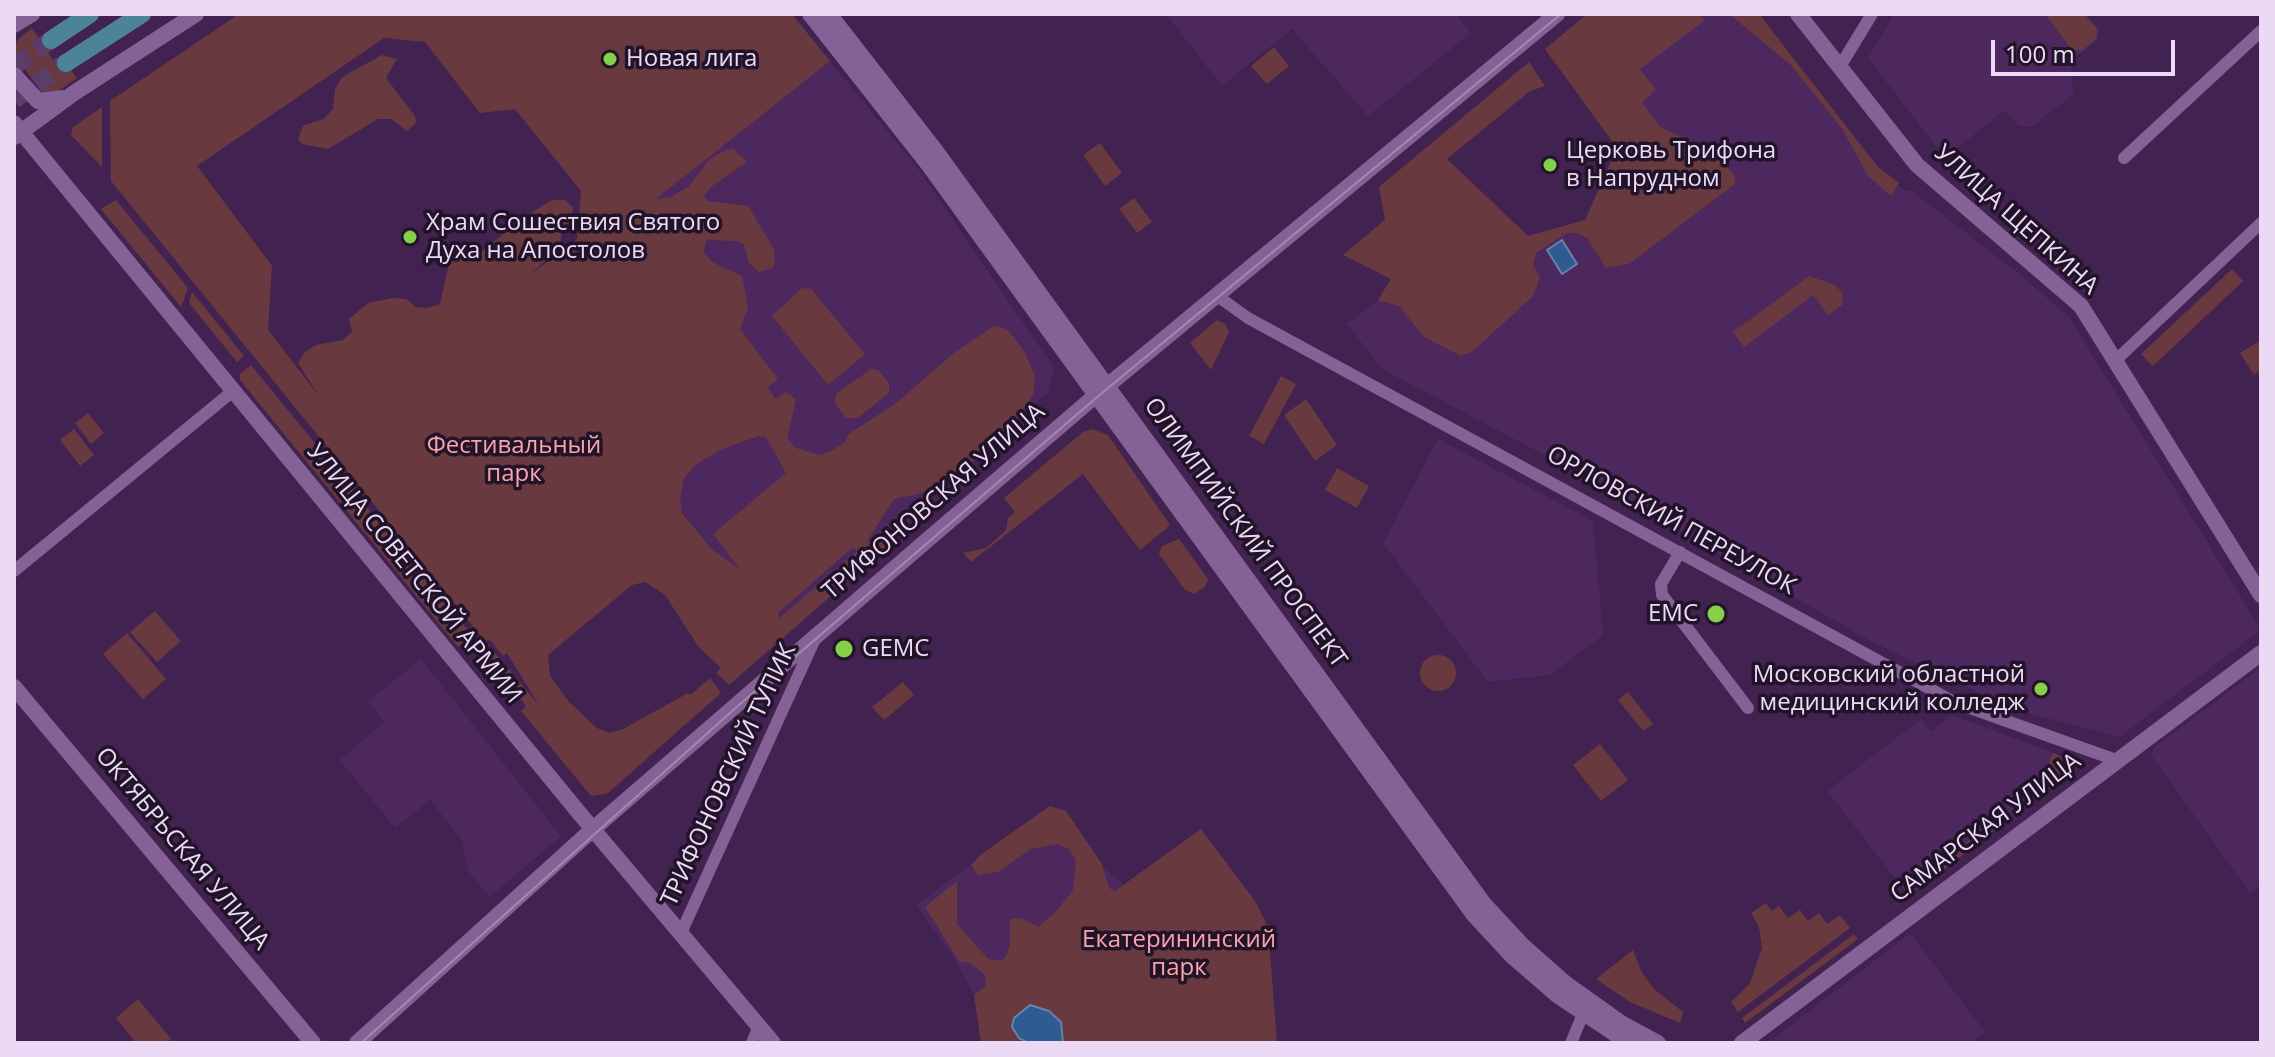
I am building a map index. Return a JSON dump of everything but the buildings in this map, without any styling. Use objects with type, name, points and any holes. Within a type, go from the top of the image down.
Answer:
[{"type":"main road","points":[[14,25],[32,14]]},
{"type":"main road","points":[[51,40],[90,14]]},
{"type":"main road","points":[[66,63],[142,14]]},
{"type":"main road","points":[[16,131],[196,14]]},
{"type":"main road","name":"ОЛИМПИЙСКИЙ ПРОСПЕКТ","points":[[810,14],[1101,391],[1484,904],[1522,945],[1565,983],[1621,1023],[1658,1043]]},
{"type":"main road","name":"ОЛИМПИЙСКИЙ ПРОСПЕКТ","points":[[829,14],[901,103],[1101,391],[1474,915],[1513,957],[1583,1014],[1629,1043]]},
{"type":"main road","name":"ТРИФОНОВСКАЯ УЛИЦА","points":[[357,1043],[593,829],[1101,391],[1557,14]]},
{"type":"main road","name":"УЛИЦА ЩЕПКИНА","points":[[1798,14],[1922,170],[2073,297],[2261,595]]},
{"type":"main road","points":[[14,75],[31,97],[44,103],[74,93]]},
{"type":"main road","name":"УЛИЦА СОВЕТСКОЙ АРМИИ","points":[[16,131],[773,1043]]},
{"type":"main road","name":"САМАРСКАЯ УЛИЦА","points":[[1742,1043],[2261,653]]},
{"type":"main road","name":"ОКТЯБРЬСКАЯ УЛИЦА","points":[[14,687],[313,1043]]},
{"type":"street","points":[[1839,68],[1872,14]]},
{"type":"street","points":[[2124,158],[2261,31]]},
{"type":"street","points":[[2115,361],[2261,223]]},
{"type":"street","name":"ОРЛОВСКИЙ ПЕРЕУЛОК","points":[[1216,295],[1248,318],[1956,703],[2116,760]]},
{"type":"street","points":[[14,571],[233,391]]},
{"type":"street","points":[[1680,552],[1661,584],[1662,595],[1748,708]]},
{"type":"street","name":"ТРИФОНОВСКИЙ ТУПИК","points":[[681,933],[817,635]]},
{"type":"street","points":[[1571,1043],[1583,1014]]},
{"type":"street","points":[[752,1043],[759,1026]]},
{"type":"shaded area","points":[[1166,14],[1456,14],[1471,33],[1368,116],[1292,29],[1222,86]]},
{"type":"shaded area","points":[[1587,14],[1759,14],[1877,166],[1905,191],[1912,191],[2023,277],[2069,317],[2261,630],[2119,737],[2012,709],[1869,640],[1571,469],[1382,369],[1347,324],[1378,300],[1391,279],[1343,255],[1385,220],[1379,187],[1431,144],[1528,236],[1585,220],[1617,148],[1545,49]]},
{"type":"shaded area","points":[[1894,14],[2086,14],[2099,29],[2098,39],[2071,61],[2073,95],[2031,127],[2019,126],[2005,110],[1945,158],[1868,58]]},
{"type":"shaded area","points":[[830,61],[919,170],[1054,368],[1049,392],[774,623],[656,480],[645,207]]},
{"type":"shaded area","points":[[1438,439],[1593,521],[1603,635],[1550,675],[1488,682],[1383,543]]},
{"type":"shaded area","points":[[421,659],[561,836],[490,897],[468,871],[461,839],[430,800],[395,828],[340,760],[384,722],[368,701]]},
{"type":"shaded area","points":[[2261,667],[2261,884],[2250,893],[2151,755],[2155,747]]},
{"type":"shaded area","points":[[1952,715],[2062,756],[2073,766],[2071,772],[1909,896],[1827,791],[1921,719],[1931,731]]},
{"type":"shaded area","points":[[1019,829],[1077,847],[1124,884],[974,995],[954,958],[916,905]]},
{"type":"shaded area","points":[[1910,933],[1985,1032],[1971,1043],[1768,1043]]},
{"type":"green space","name":"Фестивальный парк","points":[[239,14],[792,14],[830,61],[656,199],[671,197],[688,187],[710,159],[726,150],[733,149],[747,162],[712,186],[704,196],[708,201],[748,206],[774,249],[775,262],[772,268],[759,272],[749,263],[744,244],[737,241],[707,240],[703,252],[712,262],[742,276],[748,308],[740,329],[778,379],[768,387],[775,399],[786,392],[796,399],[787,439],[796,448],[820,455],[833,450],[845,442],[849,434],[895,404],[954,353],[994,326],[1007,329],[1024,351],[1035,376],[1033,395],[1009,430],[958,474],[926,492],[894,499],[865,544],[886,527],[897,538],[729,685],[716,673],[721,668],[698,646],[665,595],[645,582],[632,585],[548,655],[550,676],[569,702],[597,728],[610,733],[688,693],[690,695],[710,678],[721,693],[608,793],[591,796],[521,711],[526,706],[486,656],[481,660],[474,651],[485,641],[111,181],[110,101]],"holes":[[[384,38],[425,42],[480,113],[515,109],[581,191],[577,239],[530,275],[559,248],[562,233],[570,223],[573,208],[565,200],[552,200],[521,219],[484,250],[459,255],[449,264],[440,304],[428,308],[416,307],[406,299],[393,298],[368,303],[349,319],[352,332],[343,340],[316,345],[305,352],[298,363],[319,396],[268,330],[272,266],[197,166]],[[758,436],[766,437],[786,473],[713,534],[740,569],[714,551],[682,513],[680,500],[684,478],[695,465],[720,450]],[[853,547],[858,551],[778,619],[778,613]],[[489,639],[503,656],[507,653],[539,705],[486,642]]]},
{"type":"green space","points":[[1587,14],[1698,14],[1705,20],[1640,69],[1656,90],[1642,102],[1659,126],[1719,156],[1735,177],[1735,184],[1629,264],[1606,268],[1587,238],[1578,233],[1567,233],[1536,253],[1533,265],[1540,277],[1533,296],[1473,351],[1461,356],[1424,337],[1399,306],[1378,300],[1391,279],[1343,255],[1385,220],[1379,187],[1529,62],[1545,86],[1530,91],[1447,159],[1528,236],[1585,220],[1617,148],[1545,49]]},
{"type":"green space","points":[[1729,14],[1759,14],[1877,166],[1899,183],[1891,196],[1868,176],[1843,130],[1791,65]]},
{"type":"green space","points":[[2045,14],[2084,14],[2097,29],[2096,39],[2082,51],[2072,50]]},
{"type":"green space","points":[[32,28],[53,60],[61,55],[77,78],[58,91],[42,92],[14,55],[17,40]]},
{"type":"green space","points":[[1274,47],[1289,66],[1267,84],[1251,66]]},
{"type":"green space","points":[[382,55],[397,59],[386,78],[415,116],[416,123],[407,131],[391,119],[378,119],[328,149],[302,144],[298,139],[303,126],[323,119],[333,109],[335,89],[342,77]]},
{"type":"green space","points":[[102,107],[102,167],[71,135],[73,127]]},
{"type":"green space","points":[[1100,143],[1122,173],[1105,186],[1083,155]]},
{"type":"green space","points":[[1134,198],[1152,222],[1137,233],[1119,209]]},
{"type":"green space","points":[[116,200],[188,288],[181,307],[101,209]]},
{"type":"green space","points":[[2232,269],[2243,281],[2153,366],[2141,354]]},
{"type":"green space","points":[[1809,276],[1835,285],[1843,294],[1842,305],[1828,315],[1813,295],[1744,347],[1733,332]]},
{"type":"green space","points":[[802,288],[811,289],[865,354],[828,385],[772,316]]},
{"type":"green space","points":[[192,292],[244,356],[237,362],[189,303]]},
{"type":"green space","points":[[1217,320],[1225,324],[1229,332],[1211,370],[1190,343]]},
{"type":"green space","points":[[2261,340],[2261,370],[2254,375],[2240,353]]},
{"type":"green space","points":[[251,365],[472,635],[458,647],[240,380],[240,374]]},
{"type":"green space","points":[[871,369],[878,370],[889,383],[889,393],[857,418],[846,418],[835,404],[836,394]]},
{"type":"green space","points":[[1281,376],[1296,384],[1264,444],[1249,436]]},
{"type":"green space","points":[[1306,399],[1337,445],[1315,461],[1284,415]]},
{"type":"green space","points":[[88,413],[104,433],[91,444],[75,423]]},
{"type":"green space","points":[[74,429],[94,455],[80,466],[60,440]]},
{"type":"green space","points":[[1092,429],[1108,435],[1170,525],[1140,550],[1083,474],[971,562],[963,553],[986,548],[1006,530],[1008,518],[1015,512],[1004,498],[1083,432]]},
{"type":"green space","points":[[1337,468],[1369,486],[1357,508],[1325,490]]},
{"type":"green space","points":[[1179,539],[1208,579],[1205,587],[1194,594],[1185,590],[1159,554],[1162,546]]},
{"type":"green space","points":[[155,611],[181,641],[157,662],[130,632]]},
{"type":"green space","points":[[127,633],[166,679],[143,699],[103,654]]},
{"type":"green space","points":[[1438,655],[1450,661],[1456,673],[1450,685],[1438,691],[1426,685],[1420,673],[1426,661]]},
{"type":"green space","points":[[903,682],[914,695],[884,720],[872,707]]},
{"type":"green space","points":[[1628,692],[1653,724],[1643,731],[1618,700]]},
{"type":"green space","points":[[1600,744],[1628,780],[1601,801],[1573,765]]},
{"type":"green space","points":[[2053,753],[2070,761],[2073,766],[2071,772],[2040,796],[2036,790],[2051,778],[2046,771]]},
{"type":"green space","name":"Екатерининский парк","points":[[1050,806],[1066,811],[1102,864],[1109,888],[1115,891],[1201,829],[1255,901],[1268,927],[1277,1043],[981,1043],[974,995],[986,986],[985,975],[970,963],[959,961],[925,907],[957,881],[957,924],[988,959],[1001,961],[1006,957],[1010,945],[1010,919],[1022,918],[1038,927],[1053,915],[1073,890],[1076,860],[1069,849],[1057,844],[1031,849],[998,872],[978,875],[971,865],[980,855]]},
{"type":"green space","points":[[2004,813],[2009,819],[1926,883],[1921,877]]},
{"type":"green space","points":[[1766,903],[1772,911],[1779,906],[1788,918],[1800,910],[1808,921],[1819,913],[1827,924],[1840,915],[1850,928],[1738,1012],[1731,1002],[1750,983],[1762,948],[1759,927],[1751,913]]},
{"type":"green space","points":[[1854,934],[1858,939],[1745,1023],[1742,1018]]},
{"type":"green space","points":[[1633,950],[1642,973],[1654,989],[1683,1012],[1680,1023],[1630,1002],[1596,979]]},
{"type":"green space","points":[[138,999],[171,1039],[166,1043],[136,1043],[116,1018]]},
{"type":"water","points":[[1562,240],[1577,264],[1562,274],[1547,250]]},
{"type":"water","points":[[1030,1005],[1049,1011],[1061,1022],[1063,1043],[1028,1043],[1019,1038],[1012,1027],[1014,1018]]},
{"type":"tunnel","points":[[14,66],[51,40]]},
{"type":"tunnel","points":[[14,100],[66,63]]},
{"type":"tram line","points":[[361,1043],[739,705],[1096,398],[1561,14]]},
{"type":"place","name":"Новая лига","points":[[610,59]]},
{"type":"place","name":"Церковь Трифона в Напрудном","points":[[1550,165]]},
{"type":"place","name":"Храм Сошествия Святого Духа на Апостолов","points":[[410,237]]},
{"type":"place","name":"EMC","points":[[1716,614]]},
{"type":"place","name":"GEMC","points":[[844,649]]},
{"type":"place","name":"Московский областной медицинский колледж","points":[[2041,689]]}]
